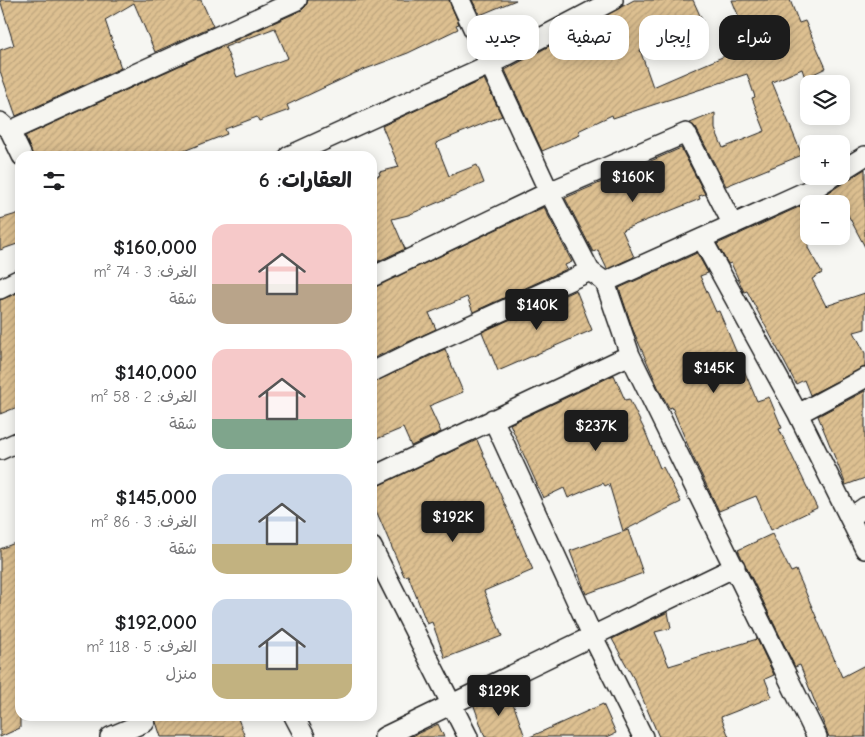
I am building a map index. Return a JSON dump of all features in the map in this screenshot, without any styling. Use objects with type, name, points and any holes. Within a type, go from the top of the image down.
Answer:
[{"type":"street","points":[[19,151],[5,126],[296,0]]},
{"type":"street","points":[[460,0],[549,192],[598,276],[630,355],[817,737]]},
{"type":"street","points":[[300,151],[491,64],[613,0]]},
{"type":"street","points":[[377,275],[549,192],[686,133],[733,225]]},
{"type":"street","points":[[850,165],[865,156]]},
{"type":"street","points":[[377,370],[427,345],[598,276],[702,239],[820,185]]},
{"type":"street","points":[[702,239],[798,414],[858,512],[865,549]]},
{"type":"street","points":[[0,289],[15,282]]},
{"type":"street","points":[[377,475],[630,355]]},
{"type":"street","points":[[798,414],[865,378]]},
{"type":"street","points":[[493,419],[593,637],[643,737]]},
{"type":"street","points":[[0,450],[15,443]]},
{"type":"street","points":[[377,557],[468,737]]},
{"type":"street","points":[[384,737],[735,568]]},
{"type":"street","points":[[297,721],[305,737]]},
{"type":"street","points":[[110,737],[146,725]]},
{"type":"building","points":[[0,0],[201,0],[213,26],[155,52],[134,3],[105,20],[121,68],[16,116],[0,71],[0,50],[14,45]]},
{"type":"building","points":[[308,0],[449,0],[459,24],[456,25],[458,29],[408,53],[355,73],[287,105],[289,110],[259,121],[257,117],[225,129],[227,134],[184,151],[31,151],[25,136],[302,10]],"holes":[[[275,28],[288,58],[237,77],[225,47]]]},
{"type":"building","points":[[472,0],[516,0],[480,15]]},
{"type":"building","points":[[634,0],[693,0],[700,15],[639,15],[639,60],[644,60],[653,87],[719,58],[719,60],[790,60],[790,15],[738,15],[732,0],[790,0],[799,23],[805,21],[826,68],[811,75],[804,75],[802,69],[772,82],[800,150],[800,156],[726,186],[696,128],[690,123],[715,113],[715,129],[723,148],[765,131],[752,98],[755,97],[747,74],[613,118],[612,115],[578,131],[580,135],[542,151],[505,70],[523,60],[539,60],[539,52],[549,46],[549,60],[629,60],[629,15],[606,15]]},
{"type":"building","points":[[484,79],[502,116],[436,143],[449,176],[477,165],[484,183],[408,215],[392,219],[405,249],[377,262],[377,176],[380,175],[379,172],[399,167],[382,126]]},
{"type":"building","points":[[681,148],[705,194],[699,196],[700,199],[622,230],[634,257],[607,269],[598,250],[593,252],[565,198]]},
{"type":"building","points":[[865,169],[865,247],[850,219],[850,195],[825,195],[840,185],[850,185],[850,179]]},
{"type":"building","points":[[800,206],[800,245],[808,245],[822,273],[812,279],[826,306],[865,293],[865,329],[854,332],[865,353],[865,367],[810,395],[804,380],[796,384],[747,291],[744,292],[731,263],[728,264],[717,244]]},
{"type":"building","points":[[544,207],[572,262],[565,265],[567,269],[473,312],[467,297],[429,313],[436,329],[377,357],[377,286]]},
{"type":"building","points":[[15,214],[15,245],[0,250],[0,219]]},
{"type":"building","points":[[697,253],[708,273],[700,276],[716,312],[719,311],[757,401],[769,397],[782,428],[779,429],[817,508],[771,530],[756,496],[719,511],[691,453],[672,407],[669,408],[658,387],[633,330],[619,288]]},
{"type":"building","points":[[576,290],[592,330],[498,371],[482,332]]},
{"type":"building","points":[[15,294],[15,408],[0,414],[0,300]]},
{"type":"building","points":[[445,349],[463,392],[429,406],[441,432],[411,446],[403,428],[377,439],[377,381]]},
{"type":"building","points":[[614,375],[625,400],[629,399],[645,431],[660,468],[663,467],[681,502],[623,531],[609,484],[605,486],[603,483],[568,498],[564,488],[543,498],[510,424]]},
{"type":"building","points":[[865,391],[865,478],[846,485],[818,416]]},
{"type":"building","points":[[477,440],[533,570],[484,591],[502,636],[445,658],[432,622],[427,624],[408,575],[404,576],[377,513],[377,486]]},
{"type":"building","points":[[628,530],[643,573],[586,594],[570,551]]},
{"type":"building","points":[[772,534],[791,572],[796,570],[842,677],[865,665],[865,737],[829,737],[800,665],[795,667],[738,550]]},
{"type":"building","points":[[15,543],[15,721],[20,721],[20,728],[0,737],[0,549]]},
{"type":"building","points":[[668,612],[671,628],[655,632],[669,666],[757,639],[774,675],[765,679],[772,697],[721,717],[729,737],[659,737],[635,681],[612,639]]},
{"type":"building","points":[[508,689],[525,737],[485,737],[474,706]]},
{"type":"building","points":[[603,704],[616,733],[607,737],[530,737]]},
{"type":"building","points":[[156,721],[239,721],[245,737],[161,737]]},
{"type":"building","points":[[438,724],[444,737],[410,737]]}]
